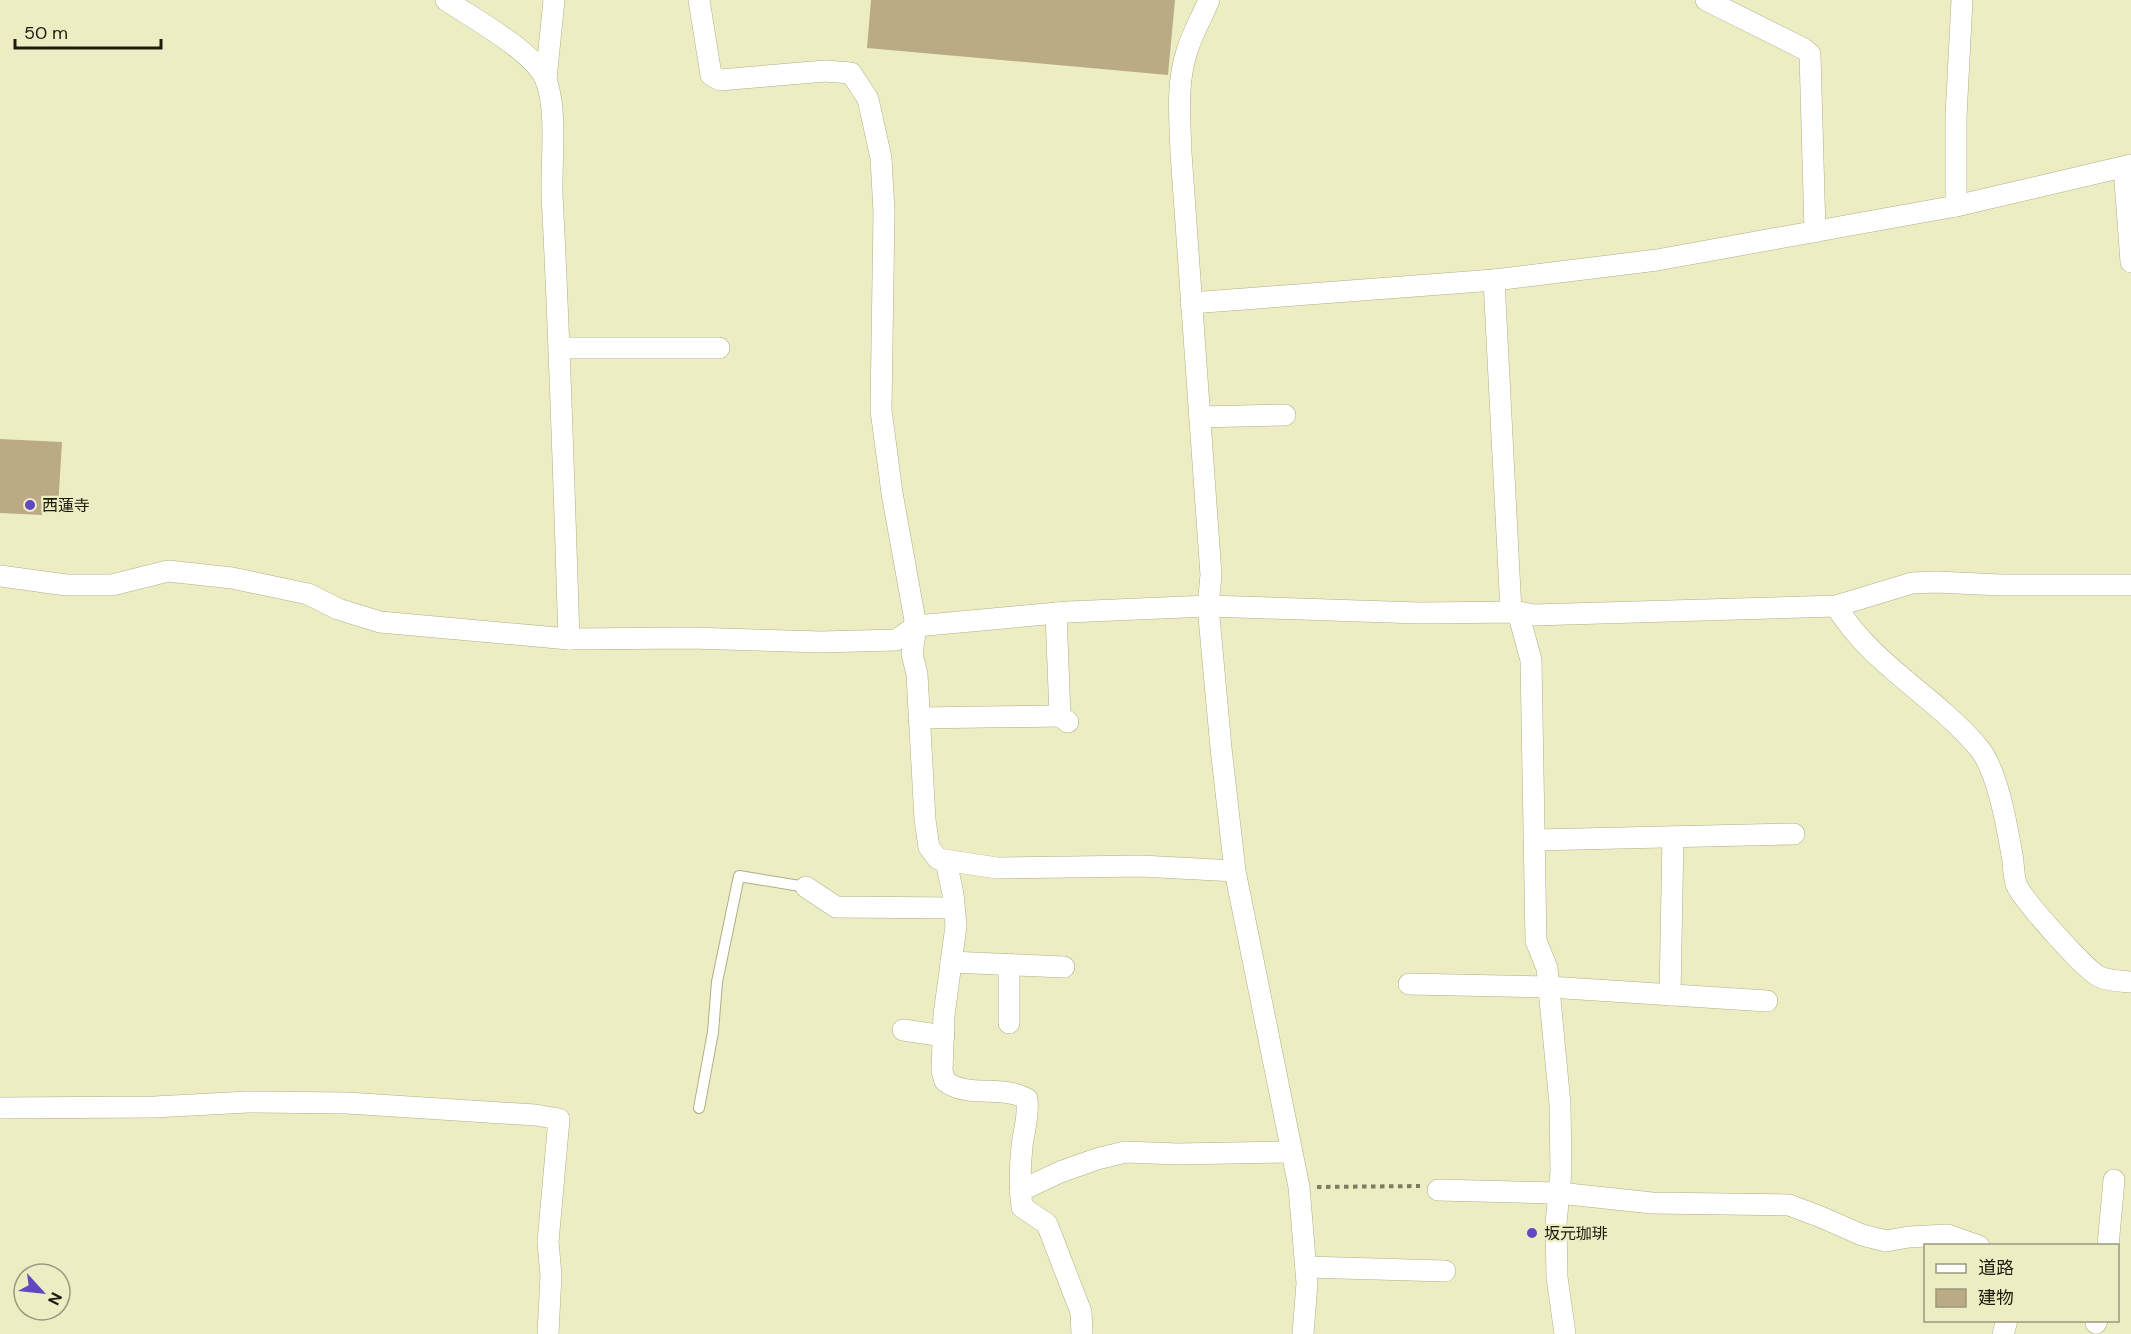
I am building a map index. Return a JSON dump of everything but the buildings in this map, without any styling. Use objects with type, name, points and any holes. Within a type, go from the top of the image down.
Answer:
[{"type":"street","points":[[446,0],[513,45],[538,66],[546,79]]},
{"type":"street","points":[[554,0],[546,79],[552,108],[552,186],[570,639]]},
{"type":"street","points":[[699,0],[711,75],[720,80],[825,71],[851,73],[868,99],[881,158],[883,190],[881,410],[892,493],[916,626],[912,654],[917,674],[925,820],[929,847],[938,859],[997,868],[1141,866],[1235,871]]},
{"type":"street","points":[[1209,0],[1187,51],[1181,77],[1181,153],[1211,575],[1208,606],[1235,871],[1299,1187],[1307,1282],[1303,1334]]},
{"type":"street","points":[[1706,0],[1810,54],[1815,232]]},
{"type":"street","points":[[1956,206],[1956,117],[1962,0]]},
{"type":"street","points":[[1191,303],[1494,280],[1657,260],[1956,206],[2128,166],[2131,262]]},
{"type":"street","points":[[1494,280],[1515,612],[1531,660],[1536,941],[1547,968],[1560,1104],[1561,1172],[1556,1223],[1557,1277],[1565,1334]]},
{"type":"street","points":[[560,348],[719,348]]},
{"type":"street","points":[[1200,417],[1285,415]]},
{"type":"street","points":[[0,576],[66,585],[112,585],[168,571],[232,578],[308,594],[338,609],[380,622],[570,639],[691,638],[820,642],[896,640],[916,626],[1056,613],[1208,606],[1419,613],[1515,612],[1534,615],[1836,606],[1912,584],[1936,582],[2001,585],[2131,585]]},
{"type":"street","points":[[1836,606],[1849,627],[1870,649],[1980,748],[1995,778],[2017,886],[2081,963],[2098,977],[2131,982]]},
{"type":"street","points":[[919,718],[1064,719],[1056,613]]},
{"type":"street","points":[[1536,840],[1794,834]]},
{"type":"street","points":[[1670,994],[1672,837]]},
{"type":"street","points":[[946,861],[954,894],[956,926],[942,1071],[945,1081],[953,1087],[1016,1093],[1027,1099],[1028,1107],[1022,1145],[1020,1191],[1022,1207],[1047,1224],[1081,1312],[1082,1334]]},
{"type":"street","points":[[806,887],[836,907],[954,908]]},
{"type":"street","points":[[951,962],[1064,967]]},
{"type":"street","points":[[1009,964],[1009,1023]]},
{"type":"street","points":[[1409,984],[1549,987],[1767,1000]]},
{"type":"street","points":[[903,1030],[944,1036]]},
{"type":"street","points":[[0,1108],[154,1107],[248,1102],[347,1103],[535,1115],[559,1119],[548,1242],[551,1275],[548,1334]]},
{"type":"street","points":[[1020,1191],[1060,1172],[1125,1152],[1178,1154],[1291,1152]]},
{"type":"street","points":[[2108,1244],[2114,1180]]},
{"type":"street","points":[[1438,1190],[1559,1193],[1652,1203],[1789,1205],[1862,1235],[1886,1241],[1909,1237],[1939,1240],[1947,1235],[1975,1244]]},
{"type":"street","points":[[1306,1267],[1445,1270]]},
{"type":"lane","points":[[699,1108],[713,1032],[717,982],[739,876],[806,887]]},
{"type":"path","points":[[1299,1187],[1428,1185],[1438,1190]]},
{"type":"place","name":"西蓮寺","points":[[30,505]]},
{"type":"place","name":"坂元珈琲","points":[[1532,1233]]}]
